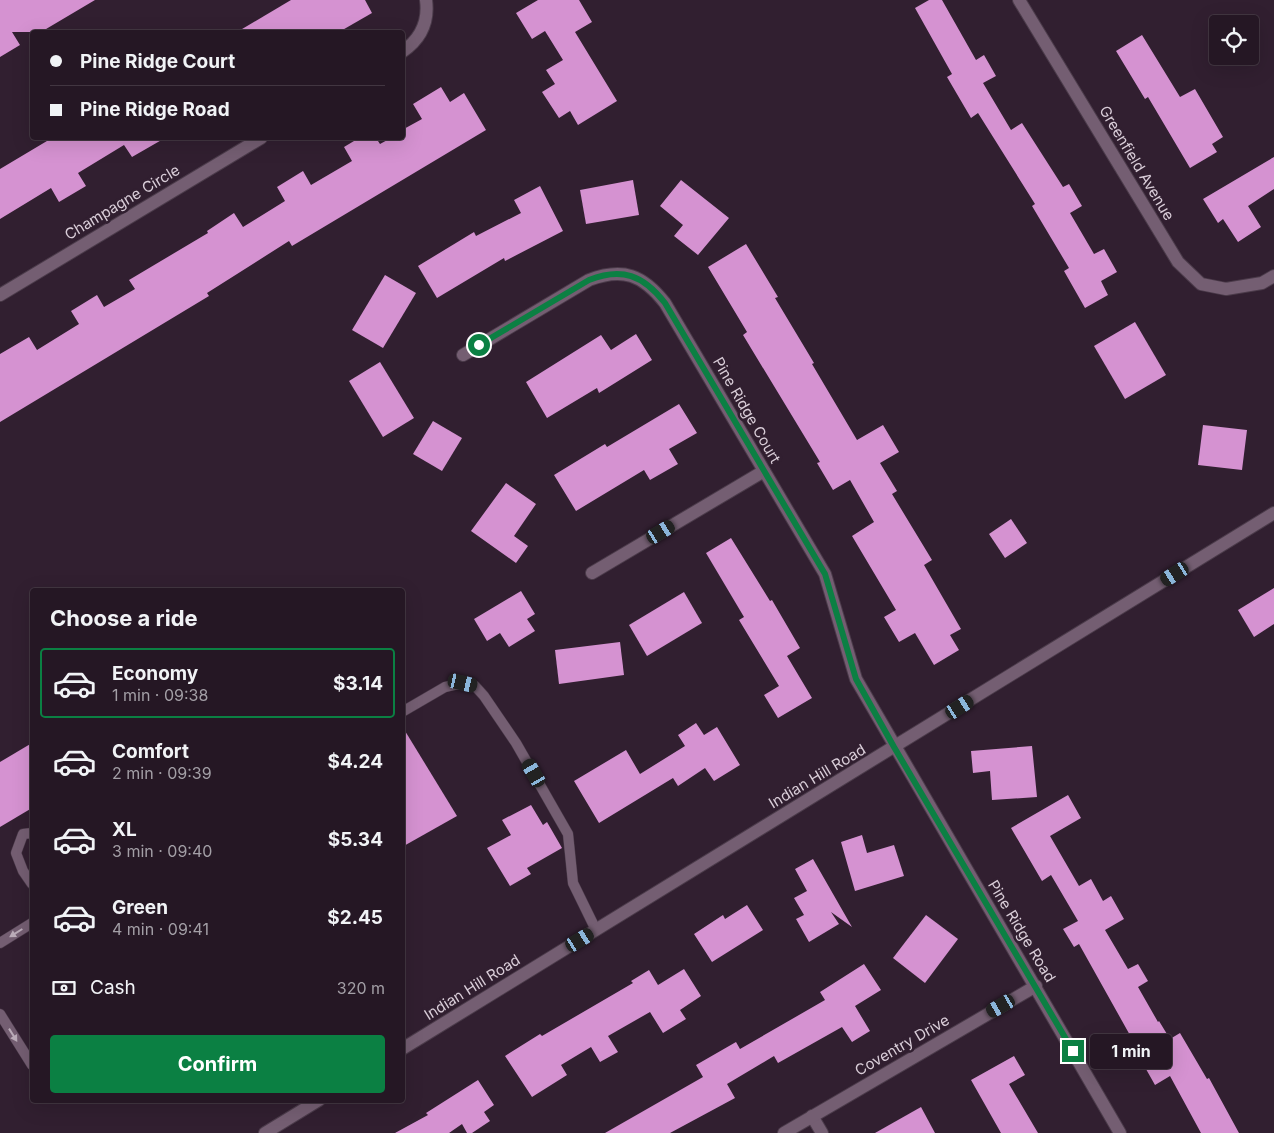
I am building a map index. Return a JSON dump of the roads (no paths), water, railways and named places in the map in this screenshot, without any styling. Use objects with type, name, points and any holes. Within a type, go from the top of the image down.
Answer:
[{"type":"street","points":[[405,49],[419,37],[425,24],[428,10],[426,0]]},
{"type":"street","name":"Greenfield Avenue","points":[[1019,0],[1178,262],[1201,284],[1226,289],[1262,283],[1274,276]]},
{"type":"street","name":"Champagne Circle","points":[[0,295],[258,140]]},
{"type":"street","name":"Pine Ridge Court","points":[[463,355],[589,280],[602,275],[617,273],[632,276],[644,281],[656,291],[665,303],[825,574],[856,679],[894,747]]},
{"type":"street","points":[[592,572],[764,471]]},
{"type":"street","name":"Indian Hill Road","points":[[405,1047],[1274,513]]},
{"type":"street","name":"Pine Ridge Road","points":[[894,747],[1036,986],[1120,1133]]},
{"type":"street","name":"Coventry Drive","points":[[784,1133],[1036,986]]},
{"type":"street","points":[[265,1133],[314,1103]]},
{"type":"street","points":[[812,1116],[822,1133]]},
{"type":"lane","points":[[405,710],[446,687],[463,683],[475,686],[484,696],[516,742],[568,834],[573,883],[596,930]]},
{"type":"lane","points":[[30,833],[23,834],[16,853],[23,871],[30,881]]},
{"type":"lane","points":[[0,943],[30,924]]},
{"type":"lane","points":[[0,1014],[30,1062]]}]
